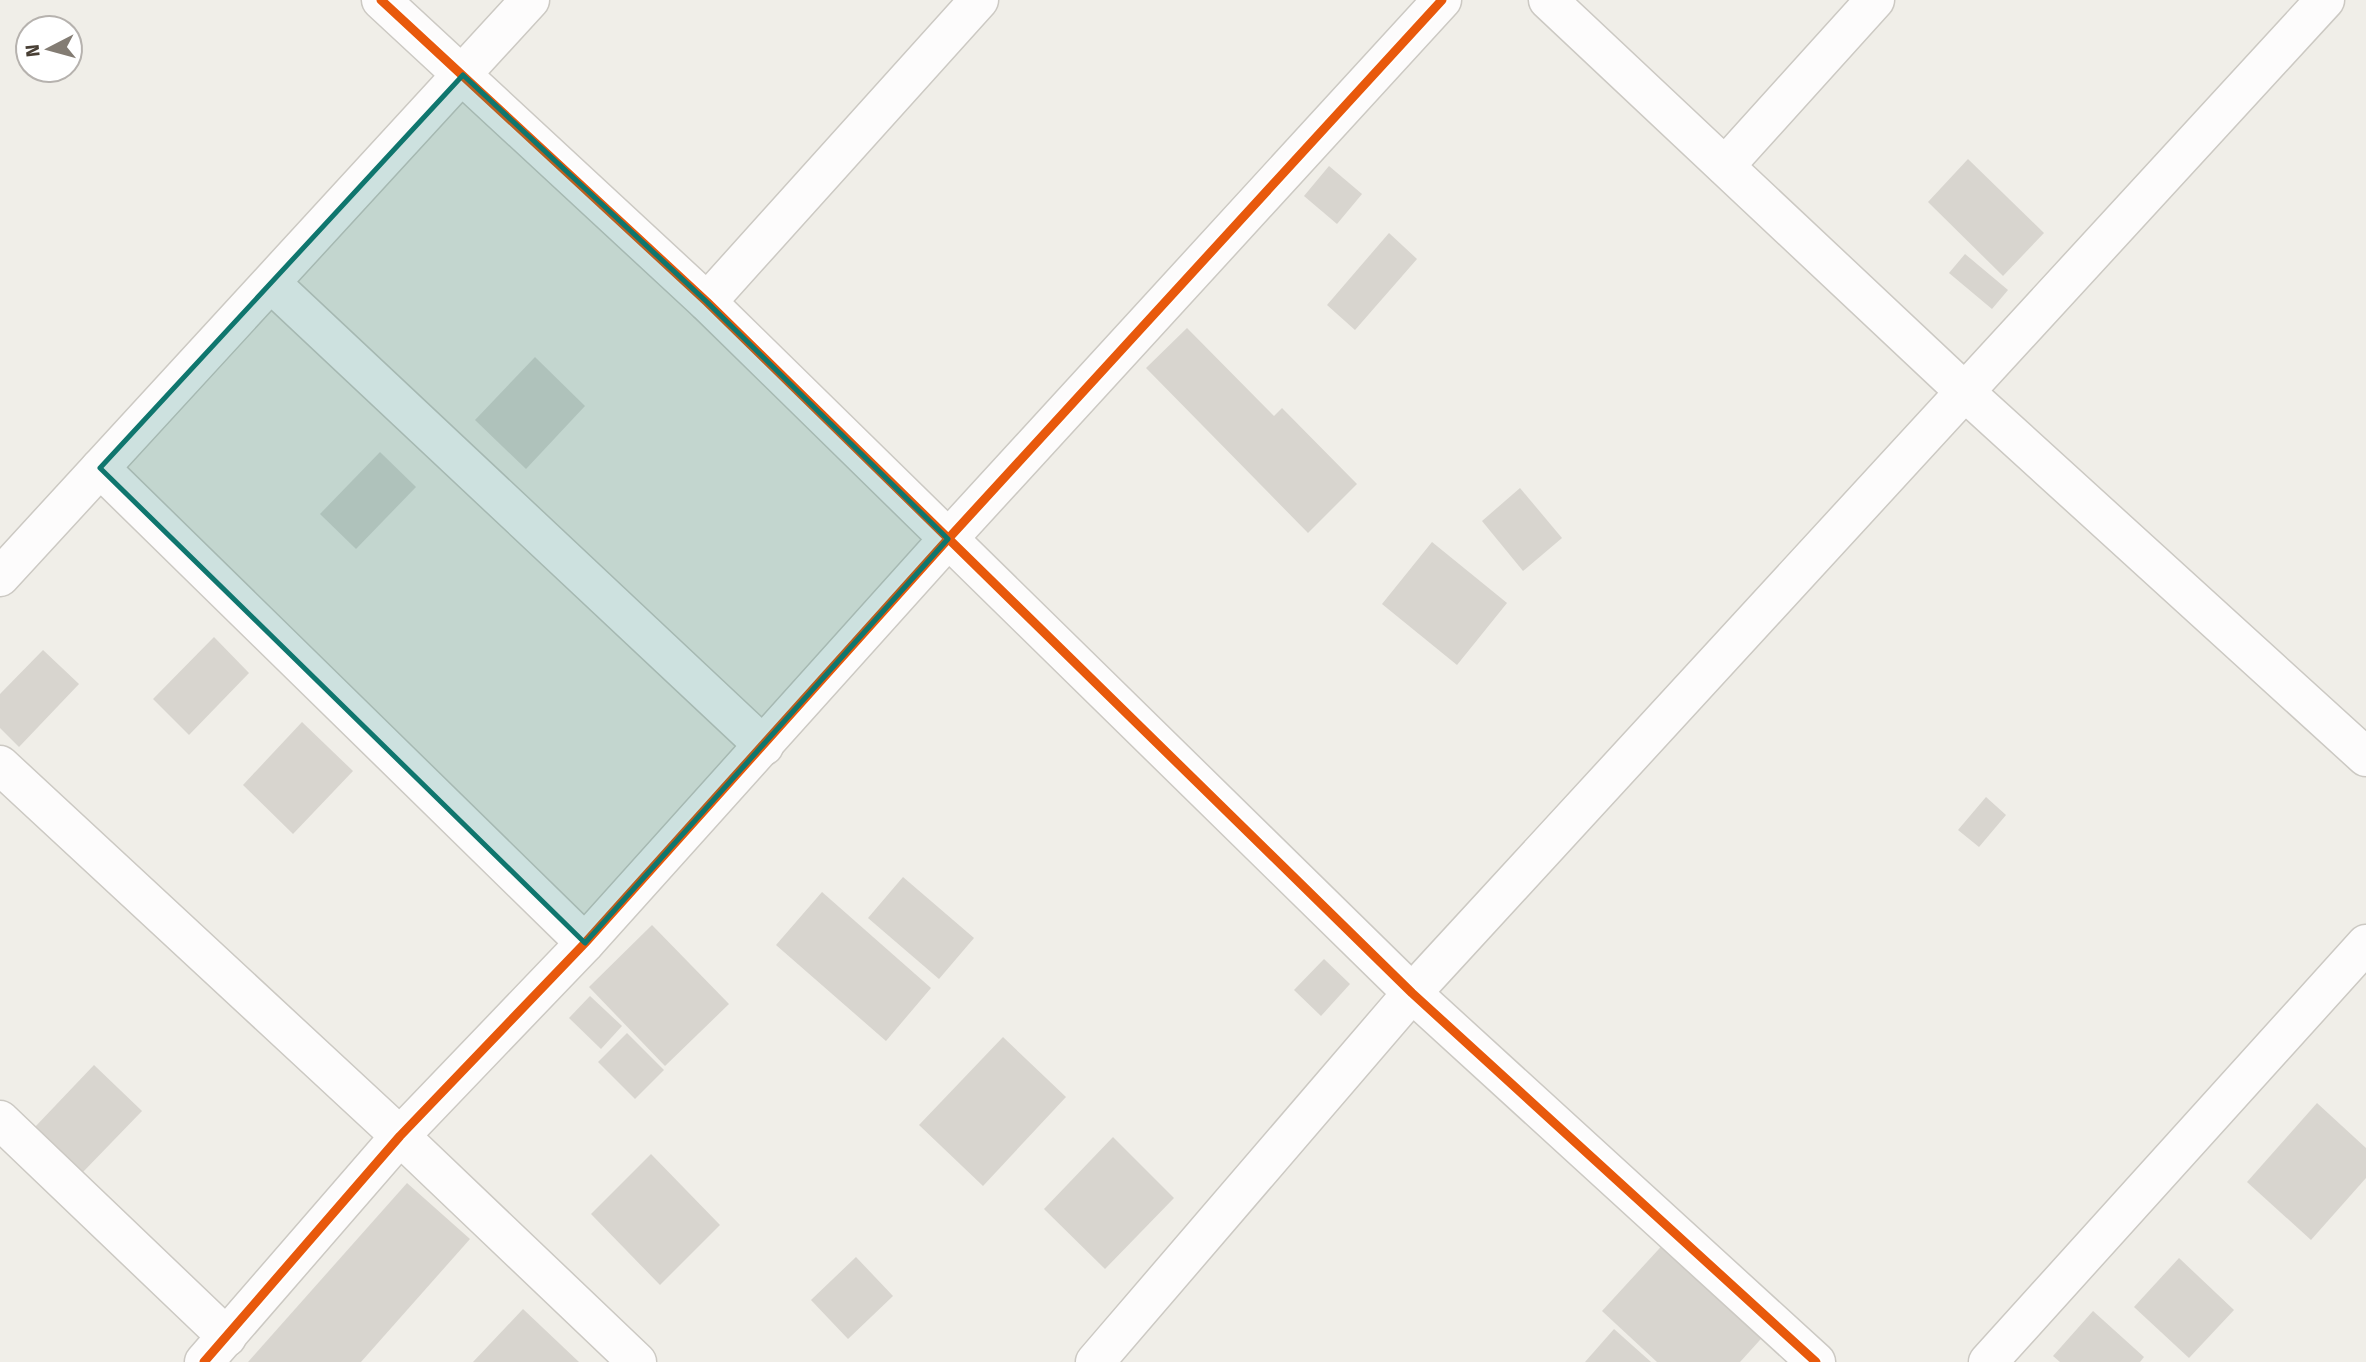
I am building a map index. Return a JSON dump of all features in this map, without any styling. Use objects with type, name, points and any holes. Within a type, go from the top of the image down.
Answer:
[{"type":"street","points":[[381,0],[707,302],[1412,993],[1816,1362]]},
{"type":"street","points":[[0,577],[272,284],[530,0]]},
{"type":"street","points":[[707,302],[979,0]]},
{"type":"street","points":[[0,1120],[216,1350],[400,1136],[585,943],[948,539],[1442,0]]},
{"type":"street","points":[[1548,0],[1965,392],[2366,757]]},
{"type":"street","points":[[1725,166],[1875,0]]},
{"type":"street","points":[[1095,1362],[1412,993],[2325,0]]},
{"type":"street","points":[[272,284],[764,746]]},
{"type":"street","points":[[100,468],[585,943]]},
{"type":"street","points":[[0,765],[400,1136],[637,1362]]},
{"type":"street","points":[[1988,1362],[2366,944]]},
{"type":"highlighted area","points":[[463,75],[707,302],[948,539],[585,943],[100,468]]},
{"type":"building","points":[[1968,159],[2044,233],[2003,276],[1928,202]]},
{"type":"building","points":[[1329,166],[1362,194],[1337,224],[1304,196]]},
{"type":"building","points":[[1389,233],[1417,259],[1355,330],[1327,305]]},
{"type":"building","points":[[1965,254],[2008,290],[1992,309],[1949,273]]},
{"type":"building","points":[[1187,328],[1274,416],[1282,408],[1357,484],[1308,533],[1146,368]]},
{"type":"building","points":[[535,357],[585,406],[526,469],[475,420]]},
{"type":"building","points":[[380,452],[416,487],[356,549],[320,514]]},
{"type":"building","points":[[1520,488],[1562,538],[1523,571],[1482,521]]},
{"type":"building","points":[[1432,542],[1507,603],[1457,665],[1382,604]]},
{"type":"building","points":[[214,637],[249,673],[189,735],[153,699]]},
{"type":"building","points":[[43,650],[79,684],[19,747],[0,728],[0,694]]},
{"type":"building","points":[[302,722],[353,771],[293,834],[243,785]]},
{"type":"building","points":[[1986,797],[2006,815],[1979,847],[1958,830]]},
{"type":"building","points":[[903,877],[974,938],[939,979],[868,918]]},
{"type":"building","points":[[822,892],[931,988],[886,1041],[776,945]]},
{"type":"building","points":[[652,925],[729,1004],[665,1066],[589,987]]},
{"type":"building","points":[[1324,959],[1350,984],[1321,1016],[1294,990]]},
{"type":"building","points":[[590,996],[622,1026],[601,1049],[569,1018]]},
{"type":"building","points":[[627,1033],[664,1070],[635,1099],[598,1062]]},
{"type":"building","points":[[1003,1037],[1066,1097],[983,1186],[919,1125]]},
{"type":"building","points":[[94,1065],[142,1111],[82,1173],[35,1127]]},
{"type":"building","points":[[2317,1103],[2366,1148],[2366,1178],[2311,1240],[2247,1182]]},
{"type":"building","points":[[1113,1137],[1174,1198],[1105,1269],[1044,1209]]},
{"type":"building","points":[[651,1154],[720,1225],[660,1285],[591,1214]]},
{"type":"building","points":[[407,1183],[470,1239],[361,1362],[248,1362]]},
{"type":"building","points":[[1669,1238],[1769,1330],[1740,1362],[1657,1362],[1602,1311]]},
{"type":"building","points":[[856,1257],[893,1296],[848,1339],[811,1300]]},
{"type":"building","points":[[2179,1258],[2234,1310],[2189,1358],[2134,1307]]},
{"type":"building","points":[[523,1309],[579,1362],[473,1362]]},
{"type":"building","points":[[2093,1311],[2144,1357],[2140,1362],[2060,1362],[2053,1356]]},
{"type":"building","points":[[1614,1329],[1651,1362],[1585,1362]]},
{"type":"cycle path","points":[[381,0],[707,302],[1412,993],[1816,1362]]},
{"type":"cycle path","points":[[204,1362],[400,1136],[585,943],[948,539],[1442,0]]}]
